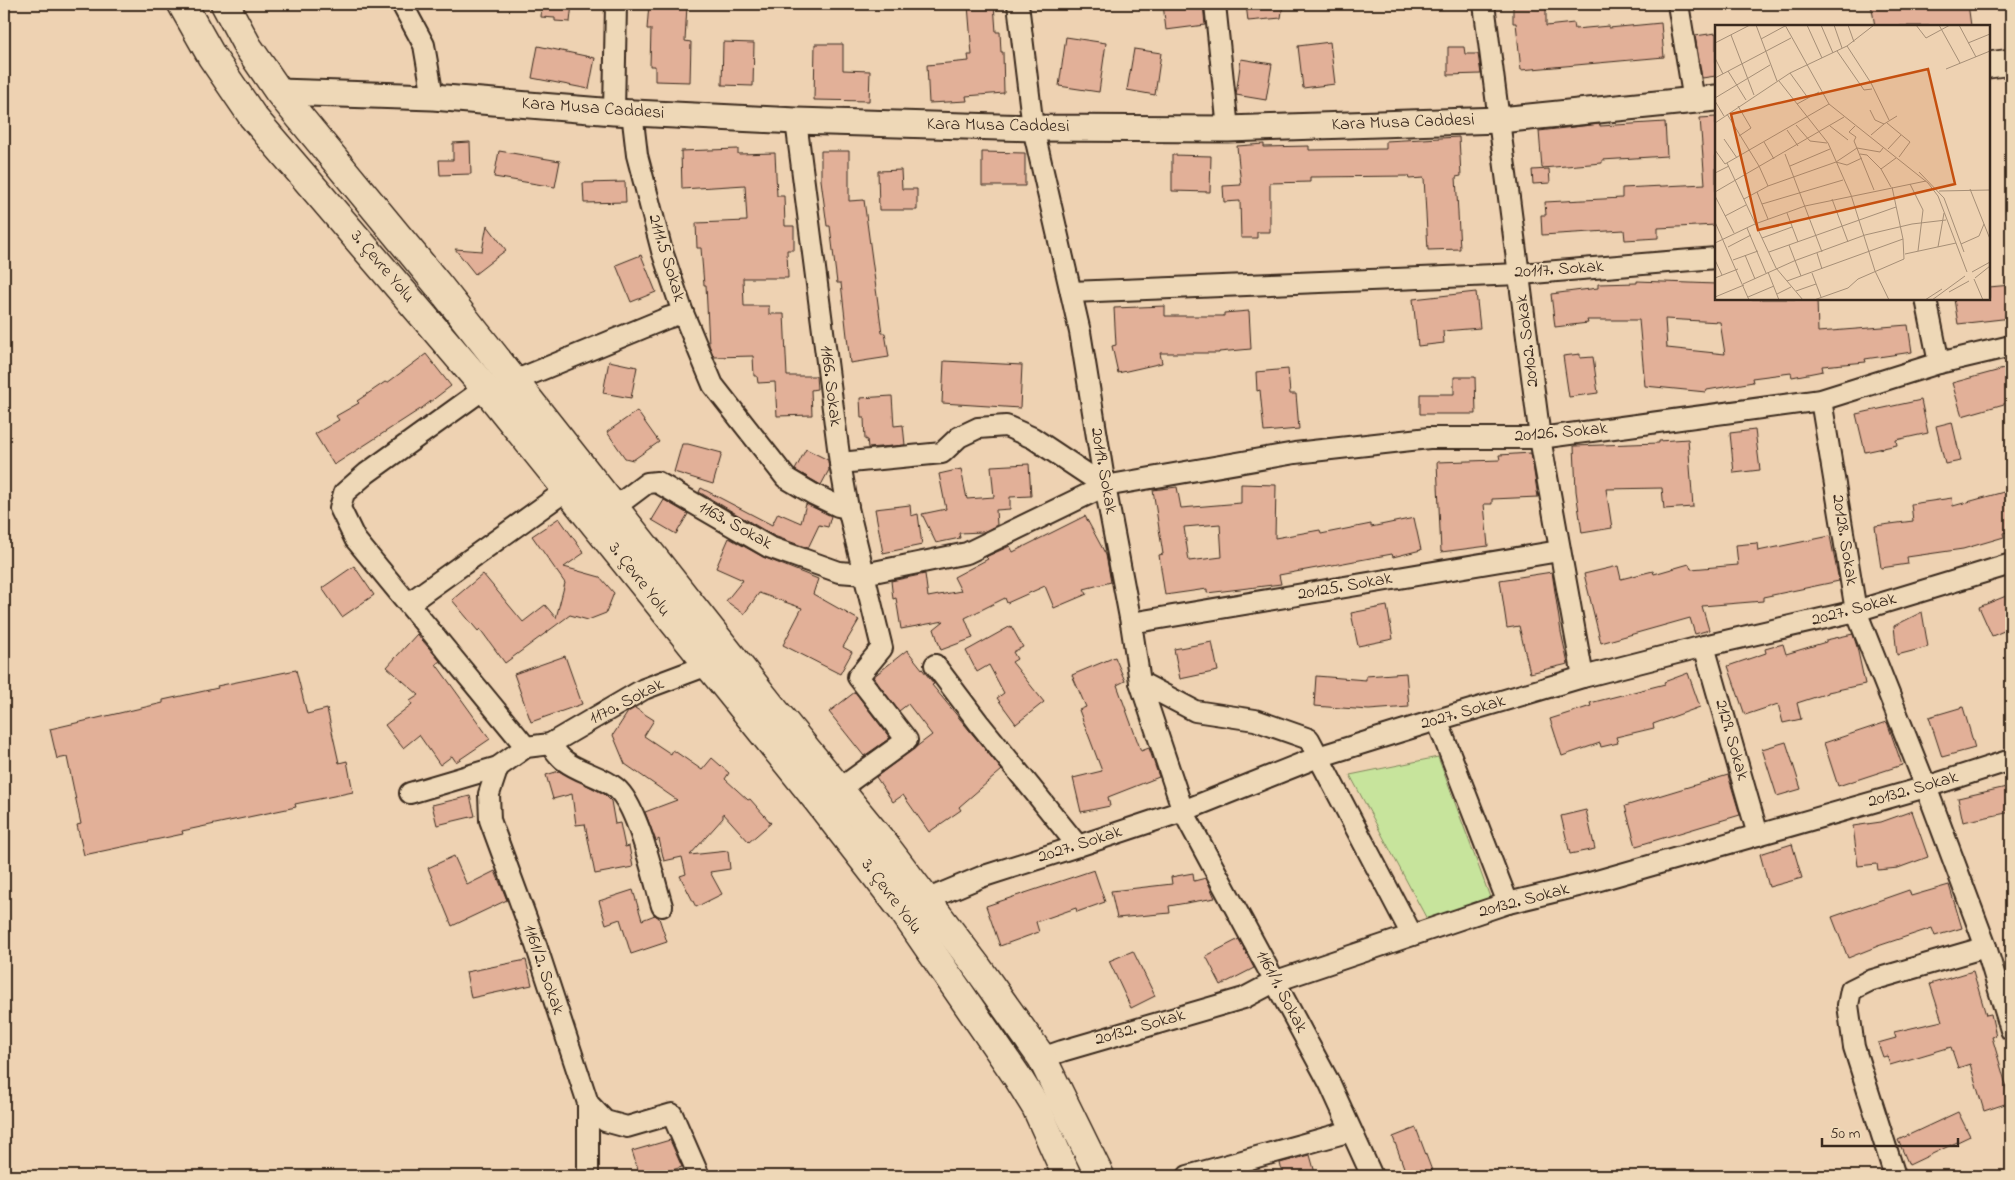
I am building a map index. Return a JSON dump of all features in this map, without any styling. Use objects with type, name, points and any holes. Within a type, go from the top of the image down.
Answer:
[{"type":"main road","name":"3. Çevre Yolu","points":[[182,4],[220,70],[253,117],[485,388],[568,489],[818,801],[904,912],[1018,1078],[1036,1108],[1067,1176]]},
{"type":"main road","name":"3. Çevre Yolu","points":[[225,4],[248,47],[279,92],[439,286],[838,790],[884,844],[926,900],[1042,1058],[1100,1176]]},
{"type":"street","points":[[402,4],[424,45],[433,97]]},
{"type":"street","name":"2111.5 Sokak","points":[[514,381],[683,313],[662,251],[623,112],[616,4]]},
{"type":"street","name":"20119. Sokak","points":[[1018,4],[1033,128],[1080,332],[1140,682],[1183,811]]},
{"type":"street","points":[[1215,4],[1228,129]]},
{"type":"street","name":"20102. Sokak","points":[[1484,4],[1540,438],[1583,677]]},
{"type":"street","points":[[1678,4],[1705,100]]},
{"type":"street","points":[[1990,65],[2011,62]]},
{"type":"street","name":"Kara Musa Caddesi","points":[[279,92],[433,97],[623,112],[796,121],[1033,128],[1228,129],[1500,120],[1705,100]]},
{"type":"street","name":"1166. Sokak","points":[[796,121],[840,463],[848,508],[882,648],[858,677],[907,740],[838,790]]},
{"type":"street","name":"20117. Sokak","points":[[1071,292],[1520,274],[1715,258]]},
{"type":"street","points":[[1926,300],[1939,363]]},
{"type":"street","points":[[683,313],[713,385],[786,478],[813,494],[838,506],[848,508]]},
{"type":"street","name":"20126. Sokak","points":[[864,574],[968,553],[1105,486],[1295,453],[1429,438],[1540,438],[1821,400],[1939,363],[2011,346]]},
{"type":"street","points":[[485,388],[367,473],[344,493],[340,508],[355,539],[526,747]]},
{"type":"street","name":"20128. Sokak","points":[[1821,400],[1856,612],[1926,787],[1986,947],[2011,1030]]},
{"type":"street","points":[[840,463],[942,453],[958,437],[978,428],[1006,426],[1033,438],[1105,486]]},
{"type":"street","name":"1163. Sokak","points":[[615,508],[647,483],[657,482],[769,547],[839,572],[864,574]]},
{"type":"street","points":[[408,602],[568,489]]},
{"type":"street","name":"20125. Sokak","points":[[1131,623],[1560,551]]},
{"type":"street","name":"2027. Sokak","points":[[926,900],[980,877],[1183,811],[1318,757],[1437,720],[1583,677],[1704,646],[1856,612],[2011,564]]},
{"type":"street","name":"2129. Sokak","points":[[1704,646],[1758,835]]},
{"type":"street","name":"1170. Sokak","points":[[550,744],[644,689],[708,665]]},
{"type":"street","points":[[935,665],[978,722],[1078,846]]},
{"type":"street","points":[[1140,682],[1195,711],[1254,720],[1310,740],[1412,935]]},
{"type":"street","points":[[1437,720],[1508,903]]},
{"type":"street","points":[[410,793],[498,767],[526,747],[550,744],[565,762],[591,774],[616,789],[627,801],[638,829],[662,906]]},
{"type":"street","name":"20132. Sokak","points":[[1042,1058],[1062,1050],[1244,998],[1276,981],[1508,903],[1586,884],[1926,787],[2011,760]]},
{"type":"street","name":"1161/2. Sokak","points":[[498,767],[489,794],[490,820],[536,945],[588,1103],[588,1176]]},
{"type":"street","name":"1161/1. Sokak","points":[[1183,811],[1330,1084],[1372,1176]]},
{"type":"street","points":[[1895,1176],[1854,1046],[1848,1005],[1851,990],[1869,981],[1986,947]]},
{"type":"street","points":[[588,1103],[605,1121],[627,1127],[672,1114],[699,1176]]},
{"type":"street","points":[[1188,1176],[1237,1169],[1351,1131]]},
{"type":"green space","points":[[1438,757],[1491,900],[1428,921],[1350,775]]},
{"type":"building","points":[[542,4],[572,4],[570,22],[555,21],[555,18],[541,17]]},
{"type":"building","points":[[649,4],[687,5],[685,41],[691,42],[690,82],[655,81],[655,66],[650,66],[651,29],[647,29]]},
{"type":"building","points":[[994,4],[996,32],[1000,32],[1001,52],[1003,52],[1004,93],[966,96],[967,101],[929,103],[927,65],[969,61],[968,55],[972,55],[968,5]]},
{"type":"building","points":[[1163,4],[1203,4],[1205,25],[1166,30]]},
{"type":"building","points":[[1246,4],[1283,4],[1281,18],[1248,21]]},
{"type":"building","points":[[1513,4],[1546,4],[1546,26],[1574,23],[1575,29],[1661,23],[1664,57],[1521,70],[1516,23],[1513,23]]},
{"type":"building","points":[[1871,4],[1968,4],[1971,25],[1875,25]]},
{"type":"building","points":[[1715,33],[1715,76],[1702,78],[1695,36]]},
{"type":"building","points":[[1066,37],[1106,43],[1099,92],[1059,86]]},
{"type":"building","points":[[723,42],[754,43],[753,86],[722,85]]},
{"type":"building","points":[[1330,42],[1335,84],[1303,88],[1298,46]]},
{"type":"building","points":[[815,44],[843,44],[843,70],[870,71],[869,101],[814,100]]},
{"type":"building","points":[[538,46],[595,58],[589,89],[532,78]]},
{"type":"building","points":[[1448,47],[1464,47],[1465,54],[1478,54],[1481,74],[1448,75]]},
{"type":"building","points":[[1134,49],[1161,53],[1155,95],[1127,90]]},
{"type":"building","points":[[1241,59],[1272,64],[1266,100],[1236,95]]},
{"type":"building","points":[[1715,117],[1715,225],[1658,228],[1658,238],[1625,240],[1624,230],[1542,235],[1541,215],[1546,215],[1545,202],[1622,198],[1622,188],[1705,184],[1700,118]]},
{"type":"building","points":[[1665,122],[1667,156],[1602,160],[1602,163],[1542,168],[1539,131],[1600,124],[1600,126]]},
{"type":"building","points":[[1459,137],[1461,176],[1456,177],[1460,249],[1428,250],[1424,178],[1409,179],[1408,176],[1310,177],[1310,182],[1270,183],[1270,232],[1257,232],[1257,238],[1241,238],[1240,201],[1224,202],[1223,186],[1241,185],[1237,146],[1264,144],[1264,147],[1309,146],[1309,150],[1386,149],[1386,141]]},
{"type":"building","points":[[470,142],[471,174],[440,175],[439,160],[453,160],[453,143]]},
{"type":"building","points":[[738,149],[738,154],[775,153],[777,196],[784,196],[785,226],[794,226],[794,250],[787,250],[788,278],[743,278],[744,306],[769,306],[769,314],[784,314],[787,376],[816,376],[817,389],[811,390],[812,415],[777,416],[775,382],[758,383],[757,376],[754,376],[753,356],[714,357],[709,345],[706,285],[704,285],[701,248],[697,248],[696,223],[747,221],[745,185],[682,189],[681,151]]},
{"type":"building","points":[[499,151],[560,161],[555,187],[494,177]]},
{"type":"building","points":[[821,151],[849,151],[849,201],[864,200],[882,333],[885,333],[889,357],[850,363],[841,283],[837,283],[830,226],[827,226],[821,180]]},
{"type":"building","points":[[982,152],[1025,153],[1025,186],[982,186]]},
{"type":"building","points":[[1172,155],[1211,156],[1210,192],[1172,191]]},
{"type":"building","points":[[1549,169],[1550,183],[1533,184],[1532,170]]},
{"type":"building","points":[[901,170],[902,189],[917,189],[917,210],[879,210],[878,171]]},
{"type":"building","points":[[625,182],[626,202],[584,203],[583,183]]},
{"type":"building","points":[[487,225],[506,250],[475,274],[455,249],[482,251]]},
{"type":"building","points":[[641,255],[656,292],[631,302],[616,265]]},
{"type":"building","points":[[1637,281],[1715,284],[1715,300],[1817,300],[1818,332],[1908,325],[1912,352],[1865,359],[1866,362],[1822,366],[1823,371],[1792,377],[1791,373],[1752,378],[1753,382],[1707,390],[1706,392],[1645,386],[1639,320],[1587,320],[1588,323],[1555,327],[1551,294],[1598,288],[1598,284],[1637,283]],"holes":[[[1665,319],[1720,322],[1725,354],[1667,348]]]},
{"type":"building","points":[[2011,285],[2011,318],[1958,324],[1954,300],[1990,300],[1990,287]]},
{"type":"building","points":[[1476,292],[1480,328],[1443,331],[1444,343],[1418,346],[1413,299]]},
{"type":"building","points":[[1165,306],[1165,316],[1224,316],[1224,313],[1249,311],[1251,349],[1219,353],[1160,353],[1162,363],[1118,373],[1112,346],[1116,345],[1114,308]]},
{"type":"building","points":[[426,354],[451,386],[422,408],[334,465],[315,434],[339,420],[336,416],[359,403],[357,401],[385,382],[387,383]]},
{"type":"building","points":[[1580,354],[1580,358],[1593,357],[1598,393],[1569,397],[1563,356]]},
{"type":"building","points":[[609,361],[637,367],[631,398],[603,393]]},
{"type":"building","points":[[944,361],[1022,365],[1020,408],[942,403]]},
{"type":"building","points":[[2011,367],[2011,402],[1962,416],[1952,383]]},
{"type":"building","points":[[1288,369],[1290,394],[1296,394],[1299,429],[1264,432],[1260,390],[1257,391],[1256,372]]},
{"type":"building","points":[[1454,377],[1475,377],[1476,414],[1420,414],[1420,394],[1454,394]]},
{"type":"building","points":[[892,396],[894,426],[903,425],[905,445],[868,448],[867,439],[865,440],[864,418],[861,418],[860,398]]},
{"type":"building","points":[[1921,400],[1928,433],[1896,440],[1897,445],[1865,452],[1856,414]]},
{"type":"building","points":[[637,411],[659,442],[633,460],[625,458],[607,432]]},
{"type":"building","points":[[1952,422],[1961,461],[1945,464],[1936,426]]},
{"type":"building","points":[[1755,430],[1760,470],[1734,473],[1730,433]]},
{"type":"building","points":[[1688,439],[1693,507],[1664,509],[1662,488],[1606,489],[1612,528],[1582,533],[1576,491],[1574,446],[1659,443],[1659,441]]},
{"type":"building","points":[[682,444],[722,453],[713,484],[674,472]]},
{"type":"building","points":[[806,449],[828,460],[829,470],[821,485],[795,470]]},
{"type":"building","points":[[1531,453],[1538,497],[1492,499],[1492,504],[1484,504],[1488,546],[1441,552],[1437,462],[1500,460],[1499,455]]},
{"type":"building","points":[[1029,464],[1031,496],[1010,497],[1010,509],[996,510],[997,525],[983,532],[959,533],[960,538],[936,543],[922,514],[946,509],[939,474],[961,469],[967,499],[994,497],[991,466]]},
{"type":"building","points":[[1241,484],[1276,485],[1275,538],[1320,530],[1321,534],[1371,524],[1371,527],[1414,518],[1421,550],[1393,557],[1392,554],[1279,575],[1281,584],[1207,593],[1207,589],[1165,595],[1159,555],[1163,554],[1153,490],[1177,487],[1181,508],[1241,503]],"holes":[[[1220,524],[1222,557],[1189,561],[1184,527]]]},
{"type":"building","points":[[701,488],[772,525],[778,513],[801,523],[806,504],[831,516],[828,527],[819,525],[808,548],[774,536],[699,492]]},
{"type":"building","points":[[2011,490],[2011,531],[2003,533],[2004,537],[1963,549],[1907,557],[1908,564],[1881,568],[1875,526],[1913,521],[1911,504],[1952,498],[1953,506]]},
{"type":"building","points":[[664,500],[688,514],[676,534],[652,520]]},
{"type":"building","points":[[910,505],[911,516],[918,514],[922,545],[883,553],[875,509]]},
{"type":"building","points":[[1085,516],[1106,555],[1111,582],[1084,589],[1087,594],[1054,608],[1045,586],[1007,603],[1005,598],[965,618],[973,638],[941,650],[934,629],[944,621],[901,629],[896,598],[893,599],[891,581],[925,574],[928,597],[961,591],[954,577],[988,559],[986,557],[1010,546],[1013,552]]},
{"type":"building","points":[[559,518],[584,553],[564,567],[600,577],[614,593],[606,613],[588,620],[570,615],[505,663],[480,629],[478,631],[452,600],[483,574],[523,622],[545,605],[556,618],[565,583],[532,536]]},
{"type":"building","points":[[1830,536],[1839,581],[1763,597],[1763,601],[1702,606],[1709,630],[1695,634],[1690,618],[1601,643],[1584,574],[1618,566],[1621,579],[1653,571],[1654,574],[1689,564],[1691,569],[1738,565],[1736,545],[1757,543],[1758,551]]},
{"type":"building","points":[[729,538],[763,557],[818,579],[813,594],[859,620],[843,647],[852,652],[840,674],[783,645],[802,608],[759,593],[744,614],[726,601],[743,580],[716,568]]},
{"type":"building","points":[[354,566],[374,595],[342,617],[322,588]]},
{"type":"building","points":[[1552,572],[1568,664],[1530,673],[1519,626],[1507,628],[1500,580]]},
{"type":"building","points":[[2011,594],[2011,628],[1992,636],[1979,607]]},
{"type":"building","points":[[1387,606],[1393,639],[1358,646],[1351,613]]},
{"type":"building","points":[[1922,612],[1928,647],[1897,655],[1894,626]]},
{"type":"building","points":[[1011,626],[1023,647],[1013,652],[1017,659],[1012,662],[1044,702],[1016,724],[997,698],[1004,693],[989,665],[977,672],[966,651]]},
{"type":"building","points":[[417,634],[440,661],[436,664],[490,739],[456,762],[452,756],[440,765],[419,735],[403,748],[385,725],[412,704],[410,701],[419,695],[387,667]]},
{"type":"building","points":[[1853,634],[1865,684],[1828,692],[1797,703],[1801,719],[1783,723],[1778,704],[1745,715],[1728,666],[1766,653],[1765,649],[1783,644],[1786,654],[1826,642],[1826,640]]},
{"type":"building","points":[[1212,642],[1218,671],[1180,679],[1174,649]]},
{"type":"building","points":[[907,650],[934,684],[932,685],[1002,770],[959,807],[961,810],[929,832],[903,795],[893,802],[876,777],[932,735],[908,704],[899,711],[873,677]]},
{"type":"building","points":[[565,656],[582,704],[531,722],[514,674]]},
{"type":"building","points":[[1115,657],[1125,681],[1117,685],[1141,751],[1149,748],[1159,777],[1108,797],[1110,806],[1081,812],[1073,778],[1102,771],[1079,710],[1086,707],[1072,675]]},
{"type":"building","points":[[296,670],[307,714],[327,709],[339,763],[347,761],[353,792],[295,804],[296,807],[182,831],[183,834],[84,855],[77,825],[81,824],[67,757],[57,759],[50,729],[163,703],[163,700],[218,688],[217,686]]},
{"type":"building","points":[[1406,673],[1409,707],[1369,710],[1314,706],[1316,676],[1366,680],[1366,676]]},
{"type":"building","points":[[1688,673],[1700,707],[1653,724],[1654,728],[1616,737],[1618,743],[1601,747],[1600,743],[1562,756],[1550,719],[1591,706],[1590,703],[1665,684],[1664,682]]},
{"type":"building","points":[[855,692],[890,738],[864,756],[829,712]]},
{"type":"building","points":[[1963,707],[1975,748],[1942,757],[1929,717]]},
{"type":"building","points":[[635,708],[654,720],[644,736],[671,754],[673,750],[702,770],[712,758],[729,773],[725,779],[748,800],[750,799],[771,823],[749,842],[723,813],[723,818],[690,855],[728,851],[730,869],[710,872],[722,894],[696,907],[680,876],[686,874],[682,857],[664,861],[659,839],[656,841],[645,812],[677,800],[625,764],[613,735],[628,712]]},
{"type":"building","points":[[1887,722],[1902,765],[1838,786],[1824,743]]},
{"type":"building","points":[[1786,742],[1801,789],[1777,796],[1762,749]]},
{"type":"building","points":[[559,771],[604,794],[611,801],[615,824],[620,823],[625,847],[629,846],[633,867],[595,874],[585,824],[576,825],[572,794],[553,799],[546,775]]},
{"type":"building","points":[[1728,775],[1740,815],[1636,846],[1625,806]]},
{"type":"building","points":[[2011,786],[2011,812],[1963,822],[1958,798]]},
{"type":"building","points":[[470,796],[475,816],[437,825],[432,805]]},
{"type":"building","points":[[1586,810],[1595,849],[1570,854],[1561,816]]},
{"type":"building","points":[[1912,811],[1928,857],[1898,868],[1878,870],[1877,864],[1858,866],[1853,826],[1881,822]]},
{"type":"building","points":[[1792,844],[1802,878],[1769,887],[1760,854]]},
{"type":"building","points":[[454,856],[467,885],[495,871],[507,900],[452,926],[428,868]]},
{"type":"building","points":[[1094,870],[1105,902],[1077,912],[1076,908],[1036,922],[1039,932],[1000,946],[986,906]]},
{"type":"building","points":[[1193,873],[1194,881],[1206,878],[1215,898],[1169,906],[1170,913],[1117,918],[1111,891],[1172,884],[1171,877]]},
{"type":"building","points":[[1949,885],[1962,928],[1935,936],[1932,928],[1848,958],[1832,917],[1909,890],[1911,896]]},
{"type":"building","points":[[633,890],[642,920],[655,915],[659,918],[667,942],[631,954],[620,919],[606,924],[599,901]]},
{"type":"building","points":[[1239,939],[1254,968],[1221,985],[1206,956]]},
{"type":"building","points":[[1133,951],[1155,996],[1131,1008],[1109,961]]},
{"type":"building","points":[[526,960],[532,985],[471,998],[466,972]]},
{"type":"building","points":[[1973,971],[1986,1015],[1991,1014],[1996,1036],[1992,1037],[2011,1102],[1984,1111],[1970,1064],[1958,1068],[1951,1047],[1890,1065],[1887,1056],[1883,1057],[1878,1043],[1896,1038],[1894,1032],[1942,1021],[1930,984]]},
{"type":"building","points":[[1958,1112],[1970,1136],[1909,1165],[1898,1140]]},
{"type":"building","points":[[1416,1128],[1434,1176],[1407,1176],[1393,1137]]},
{"type":"building","points":[[670,1140],[682,1167],[652,1176],[640,1176],[632,1151]]},
{"type":"building","points":[[1310,1155],[1315,1173],[1302,1176],[1283,1176],[1280,1163]]}]
